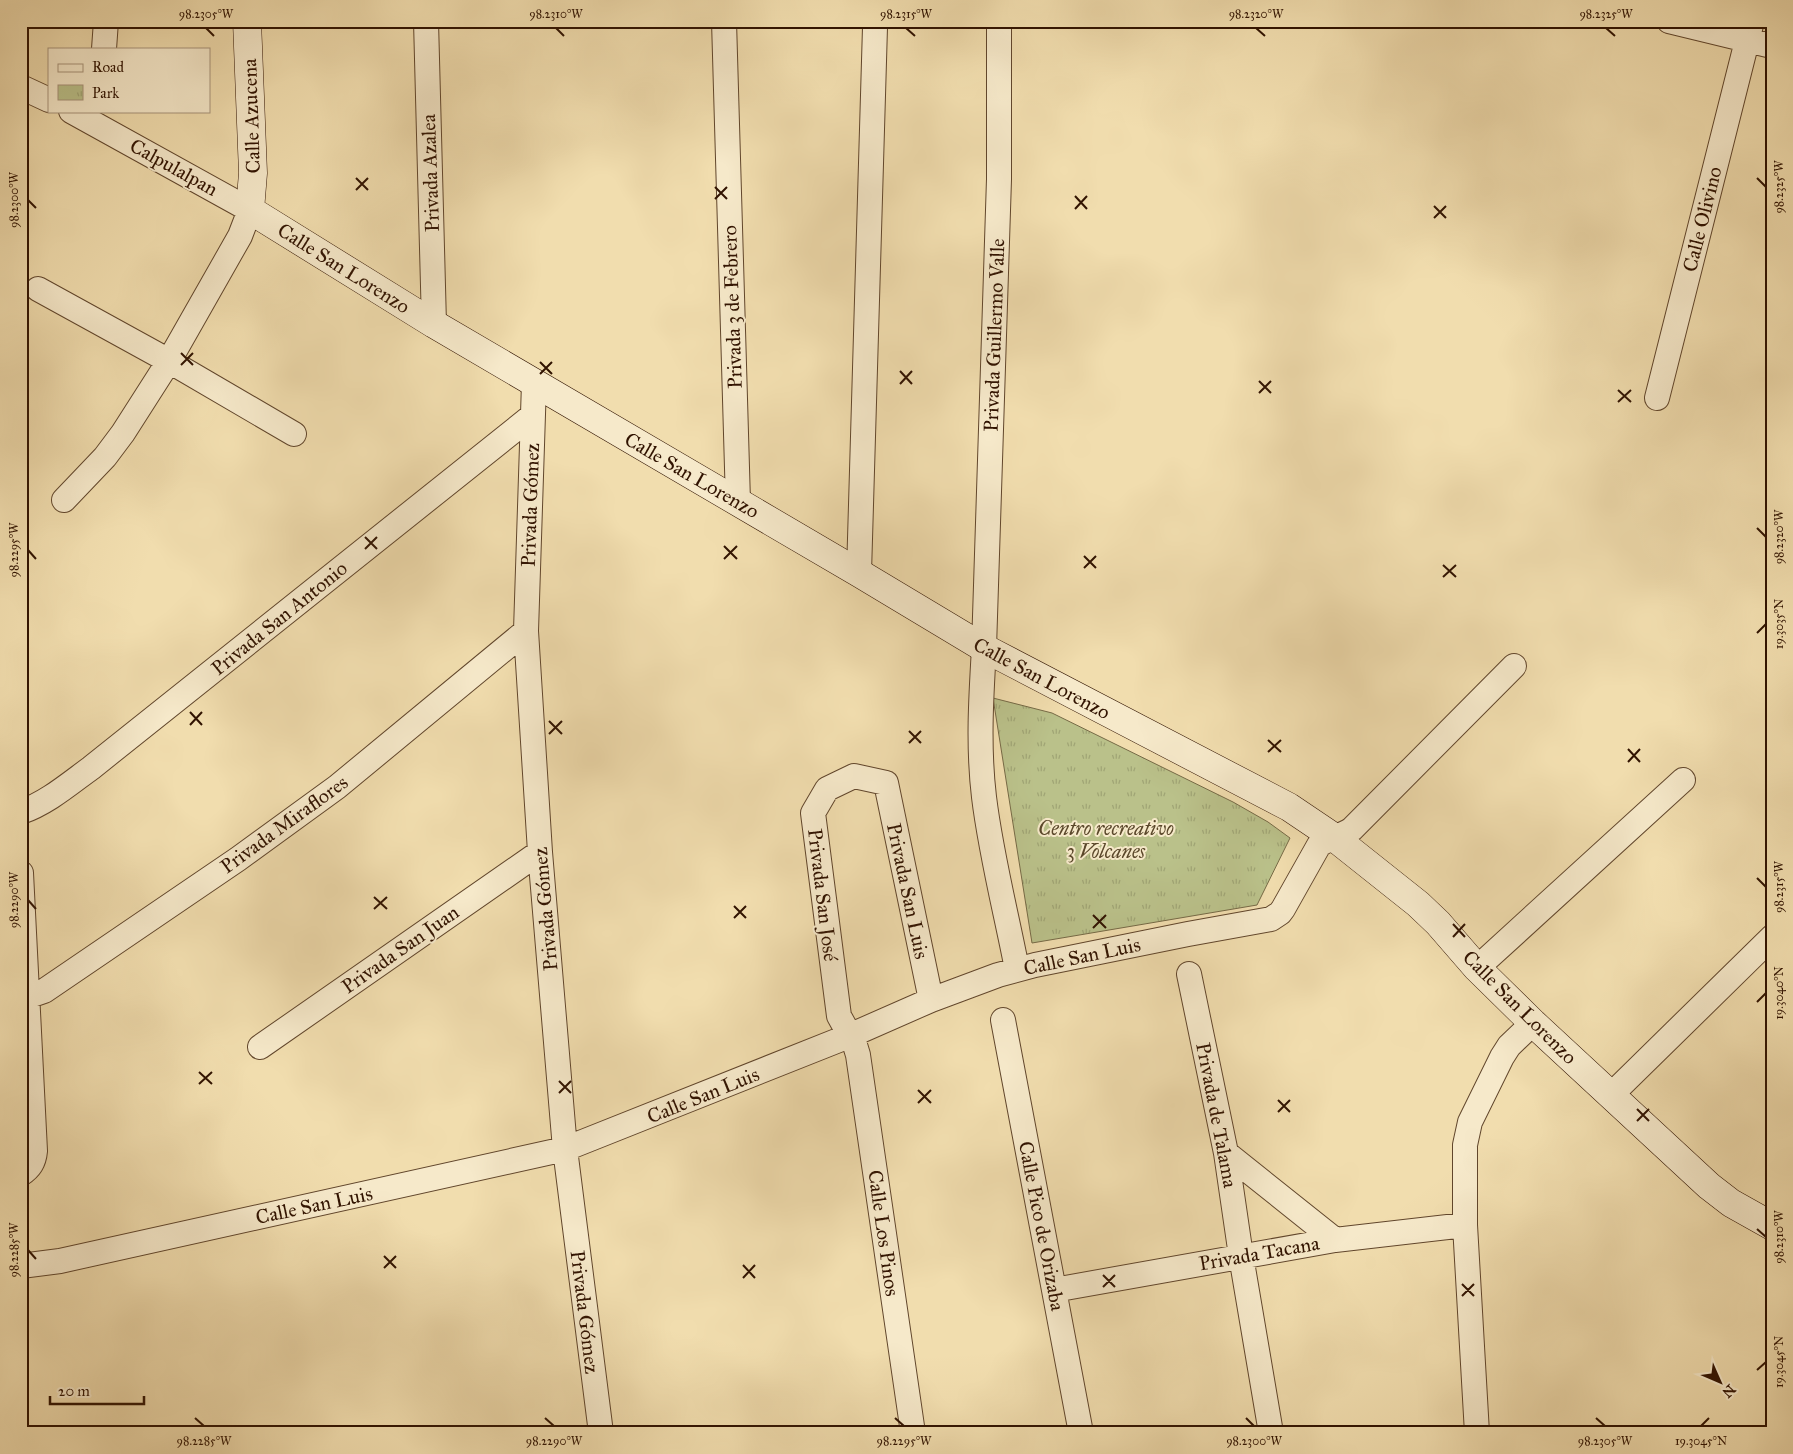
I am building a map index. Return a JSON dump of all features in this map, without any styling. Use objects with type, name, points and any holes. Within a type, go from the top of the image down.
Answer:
[{"type":"street","points":[[104,48],[106,21]]},
{"type":"street","name":"Calle Azucena","points":[[248,21],[254,174],[250,210]]},
{"type":"street","name":"Privada Azalea","points":[[426,21],[434,324]]},
{"type":"street","name":"Privada 3 de Febrero","points":[[724,21],[738,502]]},
{"type":"street","name":"Privada Guillermo Valle","points":[[999,21],[999,179],[984,648],[980,703],[984,796],[1017,969]]},
{"type":"street","points":[[1669,21],[1749,30],[1772,46]]},
{"type":"street","points":[[859,573],[875,27]]},
{"type":"street","name":"Calle Olivino","points":[[1657,398],[1749,30]]},
{"type":"street","points":[[21,87],[48,100]]},
{"type":"street","name":"Calpulalpan","points":[[75,112],[97,118],[250,210]]},
{"type":"street","points":[[64,500],[111,449],[169,361],[240,236],[250,210]]},
{"type":"street","name":"Calle San Lorenzo","points":[[250,210],[434,324],[984,648],[1289,807],[1335,838],[1418,904],[1438,923],[1477,968],[1533,1024],[1709,1186],[1731,1203],[1772,1226]]},
{"type":"street","points":[[38,289],[169,361],[294,434]]},
{"type":"street","name":"Privada Gómez","points":[[534,383],[526,631],[540,852],[565,1149],[601,1433]]},
{"type":"street","name":"Privada San Antonio","points":[[21,812],[35,807],[50,798],[91,768],[532,416]]},
{"type":"street","name":"Privada Miraflores","points":[[24,998],[44,991],[238,859],[337,787],[526,631]]},
{"type":"street","name":"Calle San Luis","points":[[21,1266],[60,1261],[565,1149],[850,1036],[931,1000],[1017,969],[1271,919],[1280,914],[1319,845],[1352,829],[1514,666]]},
{"type":"street","name":"Privada San José","points":[[850,1036],[839,1016],[813,813],[826,789],[854,776],[886,783]]},
{"type":"street","points":[[1477,968],[1683,780]]},
{"type":"street","name":"Privada San Luis","points":[[886,783],[931,1000]]},
{"type":"street","name":"Privada San Juan","points":[[260,1047],[540,852]]},
{"type":"street","points":[[21,873],[24,998],[35,1151],[34,1160],[25,1171]]},
{"type":"street","points":[[1612,1095],[1772,937]]},
{"type":"street","name":"Privada de Talama","points":[[1190,974],[1226,1153],[1241,1256],[1271,1433]]},
{"type":"street","name":"Calle Pico de Orizaba","points":[[1003,1020],[1081,1433]]},
{"type":"street","points":[[1477,1433],[1465,1225],[1465,1145],[1470,1122],[1502,1057],[1509,1046],[1533,1024]]},
{"type":"street","name":"Calle Los Pinos","points":[[850,1036],[858,1055],[913,1433]]},
{"type":"street","points":[[1226,1153],[1335,1240]]},
{"type":"street","name":"Privada Tacana","points":[[1054,1290],[1335,1240],[1465,1225]]},
{"type":"green space","name":"Centro recreativo 3 Volcanes","points":[[993,698],[1052,713],[1233,802],[1268,822],[1290,838],[1257,905],[1032,943]]}]
